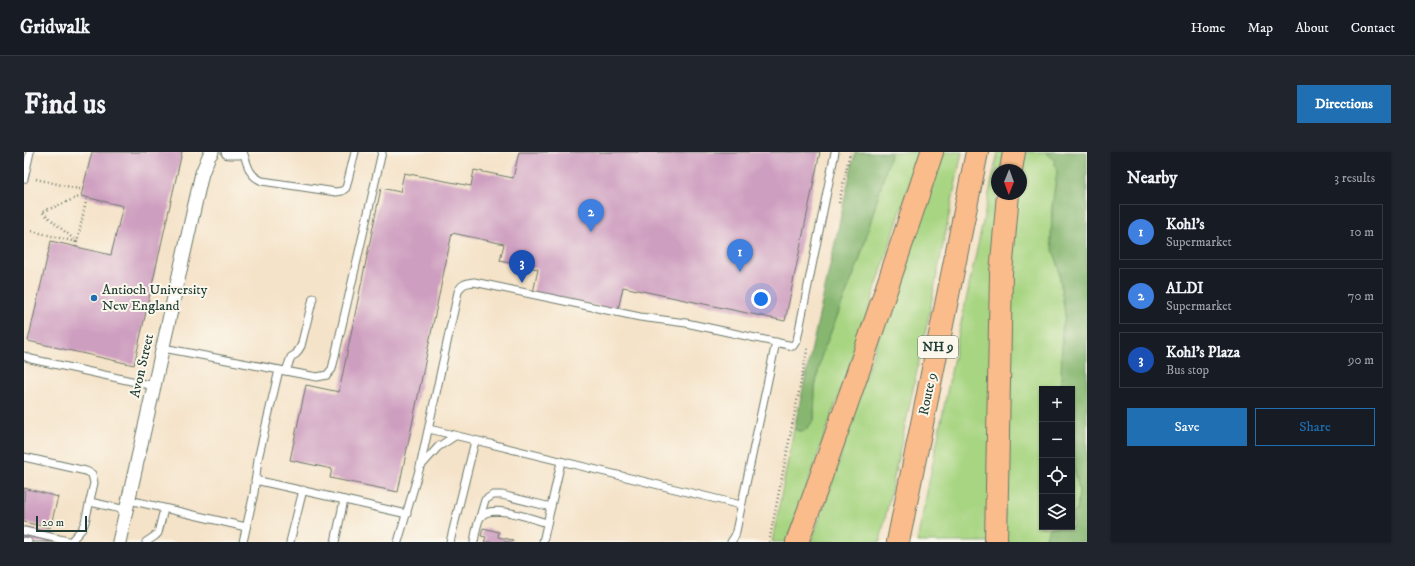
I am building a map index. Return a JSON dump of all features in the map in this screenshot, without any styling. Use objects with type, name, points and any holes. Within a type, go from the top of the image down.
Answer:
[{"type":"highway","points":[[797,542],[932,152]]},
{"type":"highway","name":"Route 9","points":[[898,542],[977,152]]},
{"type":"highway","points":[[1012,164],[1014,152]]},
{"type":"highway","points":[[996,542],[1000,274],[1007,200]]},
{"type":"street","name":"Avon Street","points":[[119,542],[202,173],[212,152]]},
{"type":"street","points":[[228,152],[239,152]]},
{"type":"lane","points":[[24,179],[30,152]]},
{"type":"lane","points":[[243,152],[253,177],[262,181],[336,192],[342,191],[346,188],[355,152]]},
{"type":"lane","points":[[163,348],[282,371],[323,377],[327,375],[332,369],[382,152]]},
{"type":"lane","points":[[398,542],[407,514],[429,430],[458,292],[463,285],[468,282],[474,282],[640,317],[686,323],[793,346],[796,342],[835,152]]},
{"type":"lane","points":[[243,542],[254,493],[258,459],[282,371],[301,346],[313,298]]},
{"type":"lane","points":[[731,542],[735,536],[776,342]]},
{"type":"lane","points":[[24,356],[39,361],[154,386]]},
{"type":"lane","points":[[429,430],[741,505]]},
{"type":"lane","points":[[420,467],[438,447],[455,436]]},
{"type":"lane","points":[[450,542],[475,441]]},
{"type":"lane","points":[[24,457],[86,471],[92,474],[94,483],[85,522],[82,529],[72,542],[24,530]]},
{"type":"lane","points":[[542,542],[561,462]]},
{"type":"lane","points":[[255,480],[407,514]]},
{"type":"lane","points":[[290,542],[303,490]]},
{"type":"lane","points":[[474,542],[485,500],[493,495],[502,495],[551,507]]},
{"type":"lane","points":[[335,542],[344,500]]},
{"type":"lane","points":[[90,502],[164,509],[246,528]]},
{"type":"lane","points":[[146,542],[158,533],[164,509]]},
{"type":"lane","points":[[480,518],[487,512],[497,510],[547,523]]},
{"type":"lane","points":[[24,541],[28,542]]},
{"type":"path","points":[[36,179],[83,190]]},
{"type":"path","points":[[77,242],[42,212],[81,196]]},
{"type":"path","points":[[76,247],[87,198]]},
{"type":"path","points":[[32,231],[77,242]]},
{"type":"green space","points":[[855,152],[891,152],[859,261],[821,357],[815,388],[814,420],[805,431],[799,431],[794,429]]},
{"type":"green space","points":[[891,152],[920,152],[861,333],[787,542],[772,542],[794,429],[799,431],[814,420],[815,388],[821,357],[859,261]]},
{"type":"green space","points":[[943,152],[962,152],[880,542],[811,542],[834,478],[859,393]]},
{"type":"green space","points":[[998,152],[1009,152],[1007,164],[995,164]]},
{"type":"green space","points":[[1021,152],[1045,152],[1054,159],[1057,172],[1052,206],[1051,243],[1058,264],[1065,315],[1062,332],[1061,386],[1039,386],[1039,530],[1049,530],[1043,542],[1004,542],[1009,301],[1016,200],[1027,200],[1027,164],[1021,164]]},
{"type":"green space","points":[[1045,152],[1087,152],[1087,542],[1043,542],[1049,530],[1075,530],[1075,512],[1077,511],[1079,490],[1075,472],[1075,386],[1061,386],[1062,332],[1065,315],[1058,264],[1051,243],[1052,206],[1057,172],[1054,159]]},
{"type":"green space","points":[[991,184],[991,200],[996,200],[990,542],[917,542],[958,337]]},
{"type":"green space","points":[[1075,472],[1079,490],[1077,512],[1075,512]]},
{"type":"building","name":"Antioch University New England","points":[[92,152],[182,152],[134,365],[28,341],[51,241],[111,255],[123,206],[81,196]]},
{"type":"building","points":[[519,152],[820,152],[785,321],[623,287],[618,310],[533,293],[538,269],[500,261],[504,244],[452,233],[398,492],[330,478],[332,469],[290,460],[306,385],[339,392],[381,188],[400,192],[404,173],[471,186],[474,170],[513,178]]},
{"type":"building","points":[[24,488],[58,497],[50,528],[24,522]]},
{"type":"building","points":[[27,528],[55,534],[53,542],[24,542]]},
{"type":"building","points":[[483,528],[499,532],[498,537],[513,540],[512,542],[484,542],[486,537],[481,536]]},
{"type":"place","name":"ALDI","points":[[591,232]]},
{"type":"place","name":"Kohl's","points":[[740,272]]},
{"type":"place","name":"Kohl's Plaza","points":[[522,283]]},
{"type":"place","name":"Antioch University New England","points":[[94,298]]}]
